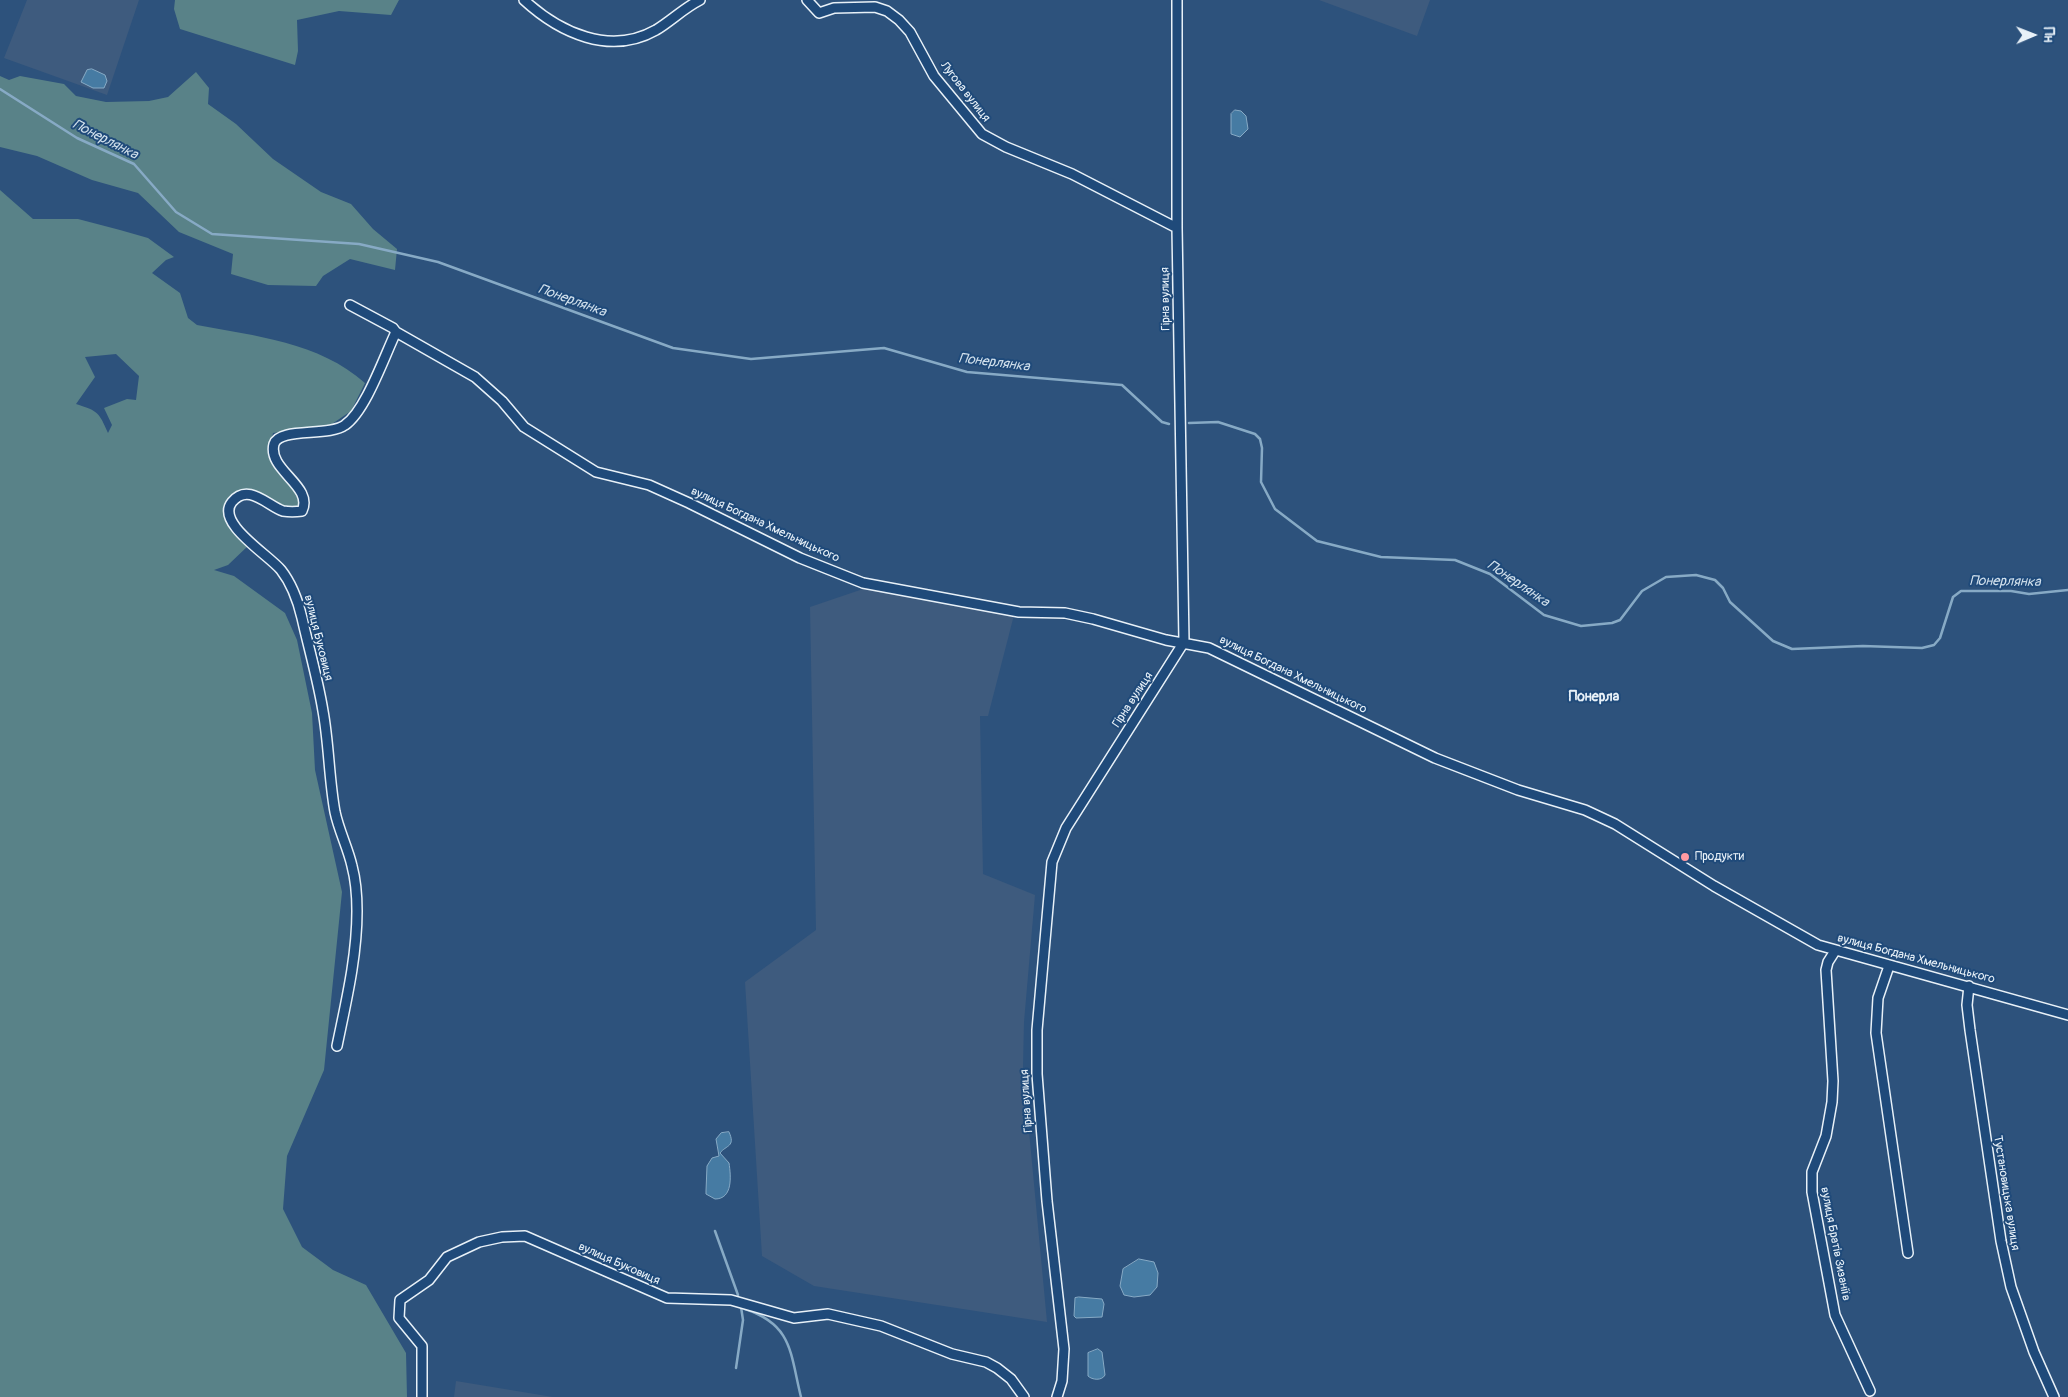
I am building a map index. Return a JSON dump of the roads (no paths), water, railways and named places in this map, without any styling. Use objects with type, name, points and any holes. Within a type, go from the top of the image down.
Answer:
[{"type":"street","points":[[524,0],[556,24],[576,34],[596,41],[617,42],[635,39],[654,31],[700,0]]},
{"type":"street","name":"Лугова вулиця","points":[[807,0],[818,13],[834,8],[875,7],[887,11],[910,32],[934,76],[982,134],[1006,147],[1072,174],[1177,228]]},
{"type":"street","name":"Гірна вулиця","points":[[1057,1397],[1062,1381],[1064,1349],[1047,1201],[1036,1074],[1037,1030],[1052,862],[1066,828],[1184,642],[1177,228],[1177,0]]},
{"type":"street","name":"вулиця Богдана Хмельницького","points":[[350,305],[393,328],[396,332],[475,377],[502,401],[524,427],[596,472],[649,485],[689,502],[800,558],[863,584],[1019,612],[1064,614],[1093,618],[1166,640],[1209,648],[1435,758],[1518,790],[1585,810],[1615,824],[1714,886],[1818,945],[2068,1015]]},
{"type":"street","name":"вулиця Буковиця","points":[[337,1046],[352,971],[356,898],[352,866],[338,824],[333,799],[323,710],[300,609],[293,589],[268,556],[232,525],[229,513],[231,502],[239,496],[250,494],[259,496],[282,510],[302,511],[304,498],[282,470],[274,453],[274,444],[278,438],[286,434],[328,432],[344,426],[358,413],[396,332]]},
{"type":"street","name":"вулиця Братів Зизаніїв","points":[[1835,951],[1828,962],[1826,970],[1832,1102],[1826,1136],[1811,1181],[1835,1315],[1870,1391]]},
{"type":"street","points":[[1889,966],[1878,998],[1876,1032],[1908,1253]]},
{"type":"street","name":"Тустановицька вулиця","points":[[1969,986],[1967,1005],[1970,1030],[2001,1241],[2011,1286],[2034,1352],[2054,1397]]},
{"type":"street","name":"вулиця Буковиця","points":[[422,1397],[422,1346],[398,1318],[400,1300],[429,1280],[447,1257],[479,1242],[502,1237],[525,1236],[667,1298],[731,1300],[794,1318],[828,1314],[881,1326],[952,1354],[992,1365],[1011,1379],[1024,1397]]},
{"type":"waterway","name":"Понерлянка","points":[[0,89],[77,138],[134,164],[176,212],[212,234],[359,244],[438,262],[673,348],[751,359],[884,348],[967,372],[1122,385],[1162,422],[1169,424]]},
{"type":"waterway","name":"Понерлянка","points":[[1189,423],[1218,422],[1255,434],[1260,439],[1262,448],[1261,482],[1275,509],[1317,541],[1381,557],[1455,560],[1490,574],[1544,615],[1581,626],[1612,623],[1620,620],[1642,591],[1666,577],[1696,575],[1715,580],[1723,588],[1730,602],[1773,641],[1792,649],[1863,646],[1922,648],[1934,645],[1940,638],[1953,597],[1961,591],[2011,591],[2029,594],[2068,590]]},
{"type":"waterway","points":[[715,1231],[738,1295]]},
{"type":"waterway","points":[[736,1368],[743,1320],[741,1307]]},
{"type":"waterway","points":[[745,1309],[772,1323],[781,1332],[791,1354],[801,1397]]},
{"type":"place","name":"Продукти","points":[[1685,857]]},
{"type":"district","name":"Понерла","points":[[1594,697]]}]
